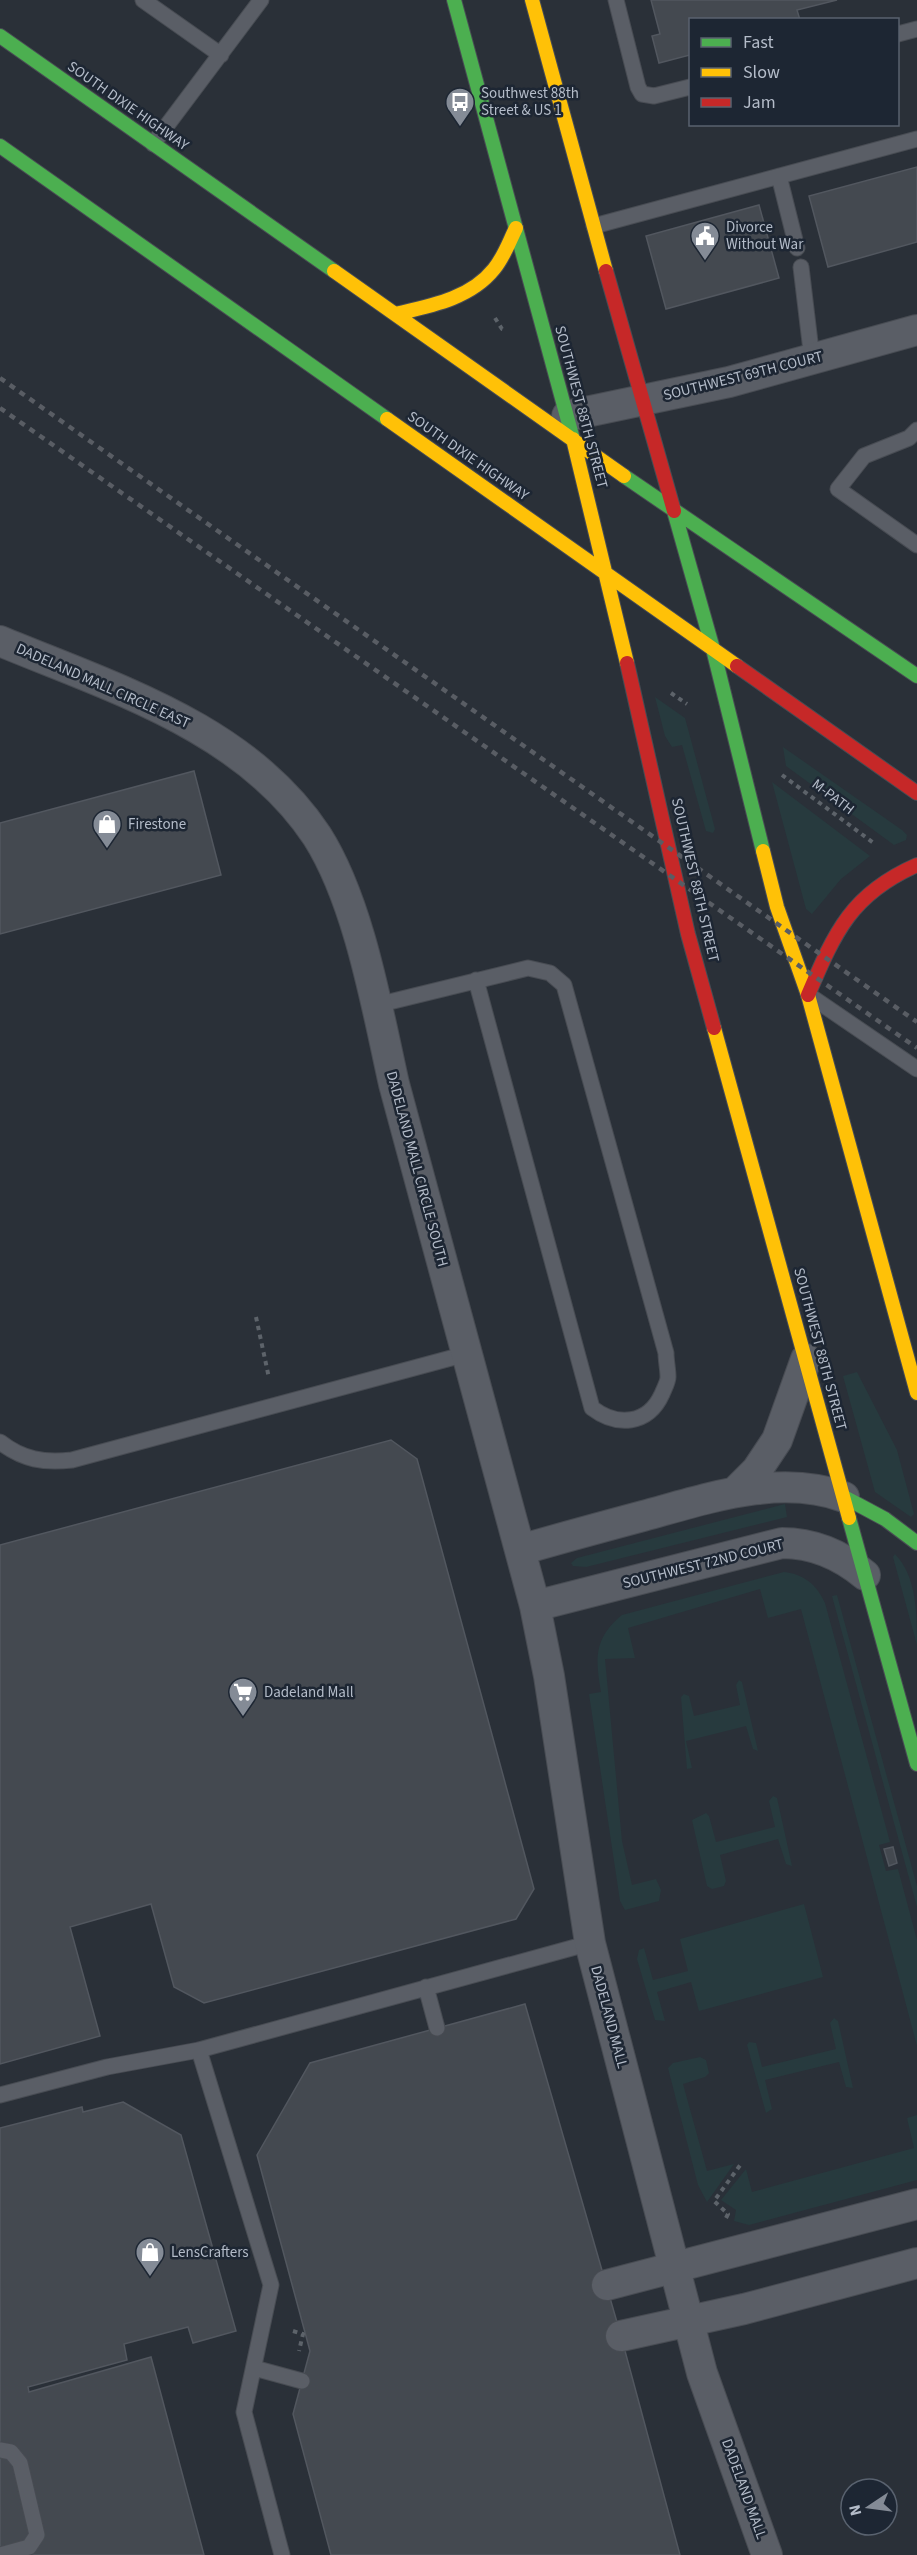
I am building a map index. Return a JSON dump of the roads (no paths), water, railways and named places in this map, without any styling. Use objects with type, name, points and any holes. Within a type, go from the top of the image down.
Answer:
[{"type":"main road","name":"SOUTHWEST 88TH STREET","points":[[454,0],[570,428],[606,573],[688,934],[917,1764]]},
{"type":"main road","points":[[532,0],[641,401],[712,649],[777,907],[808,995],[917,1393]]},
{"type":"main road","name":"SOUTH DIXIE HIGHWAY","points":[[0,36],[395,314],[570,428],[674,511],[917,676]]},
{"type":"main road","name":"SOUTH DIXIE HIGHWAY","points":[[0,146],[917,793]]},
{"type":"main road","points":[[395,314],[437,304],[470,290],[494,270],[516,228]]},
{"type":"main road","points":[[808,995],[835,932],[849,911],[887,879],[917,865]]},
{"type":"main road","points":[[844,1497],[885,1519],[917,1543]]},
{"type":"street","name":"SOUTHWEST 69TH COURT","points":[[570,428],[641,401],[729,382],[917,330]]},
{"type":"street","name":"DADELAND MALL CIRCLE EAST","points":[[0,641],[166,711],[216,739],[255,768],[290,800]]},
{"type":"street","name":"DADELAND MALL CIRCLE SOUTH","points":[[290,800],[317,837],[335,872],[353,919],[377,1005],[394,1084],[519,1550]]},
{"type":"street","points":[[735,1491],[757,1470],[777,1440],[806,1359]]},
{"type":"street","points":[[519,1550],[735,1491],[799,1489],[830,1492],[844,1497]]},
{"type":"street","name":"SOUTHWEST 72ND COURT","points":[[535,1606],[782,1543],[821,1549],[851,1563],[865,1575]]},
{"type":"street","name":"DADELAND MALL","points":[[519,1550],[535,1606],[549,1676],[590,1943],[688,2321],[709,2393],[767,2555]]},
{"type":"street","points":[[607,2285],[917,2204]]},
{"type":"street","points":[[621,2336],[744,2309],[917,2263]]},
{"type":"lane","points":[[143,0],[221,56]]},
{"type":"lane","points":[[153,144],[261,0]]},
{"type":"lane","points":[[616,0],[638,87],[642,94],[654,96],[689,87]]},
{"type":"lane","points":[[899,33],[917,28]]},
{"type":"lane","points":[[594,226],[917,139]]},
{"type":"lane","points":[[779,176],[797,248]]},
{"type":"lane","points":[[801,267],[812,359]]},
{"type":"lane","points":[[917,430],[909,438],[864,456],[838,489],[917,544]]},
{"type":"lane","points":[[377,1005],[476,980],[528,968],[550,973],[564,985],[666,1353],[668,1379],[656,1407],[636,1418],[619,1421],[605,1418],[592,1408],[476,980]]},
{"type":"lane","points":[[808,995],[917,1069]]},
{"type":"lane","points":[[0,1442],[28,1458],[48,1462],[72,1460],[466,1354]]},
{"type":"lane","points":[[0,2095],[107,2067],[199,2050],[590,1943]]},
{"type":"lane","points":[[426,1988],[436,2028]]},
{"type":"lane","points":[[199,2050],[271,2285],[244,2412],[282,2555]]},
{"type":"lane","points":[[254,2368],[302,2381]]},
{"type":"lane","points":[[0,2450],[11,2452],[20,2463],[36,2535],[29,2547],[0,2554]]},
{"type":"railway","points":[[0,378],[917,1022]]},
{"type":"railway","points":[[0,408],[917,1048]]},
{"type":"place","name":"Southwest 88th Street & US 1","points":[[460,128]]},
{"type":"place","name":"Divorce Without War","points":[[705,262]]},
{"type":"place","name":"Firestone","points":[[107,850]]},
{"type":"place","name":"Dadeland Mall","points":[[243,1718]]},
{"type":"place","name":"LensCrafters","points":[[150,2278]]}]
